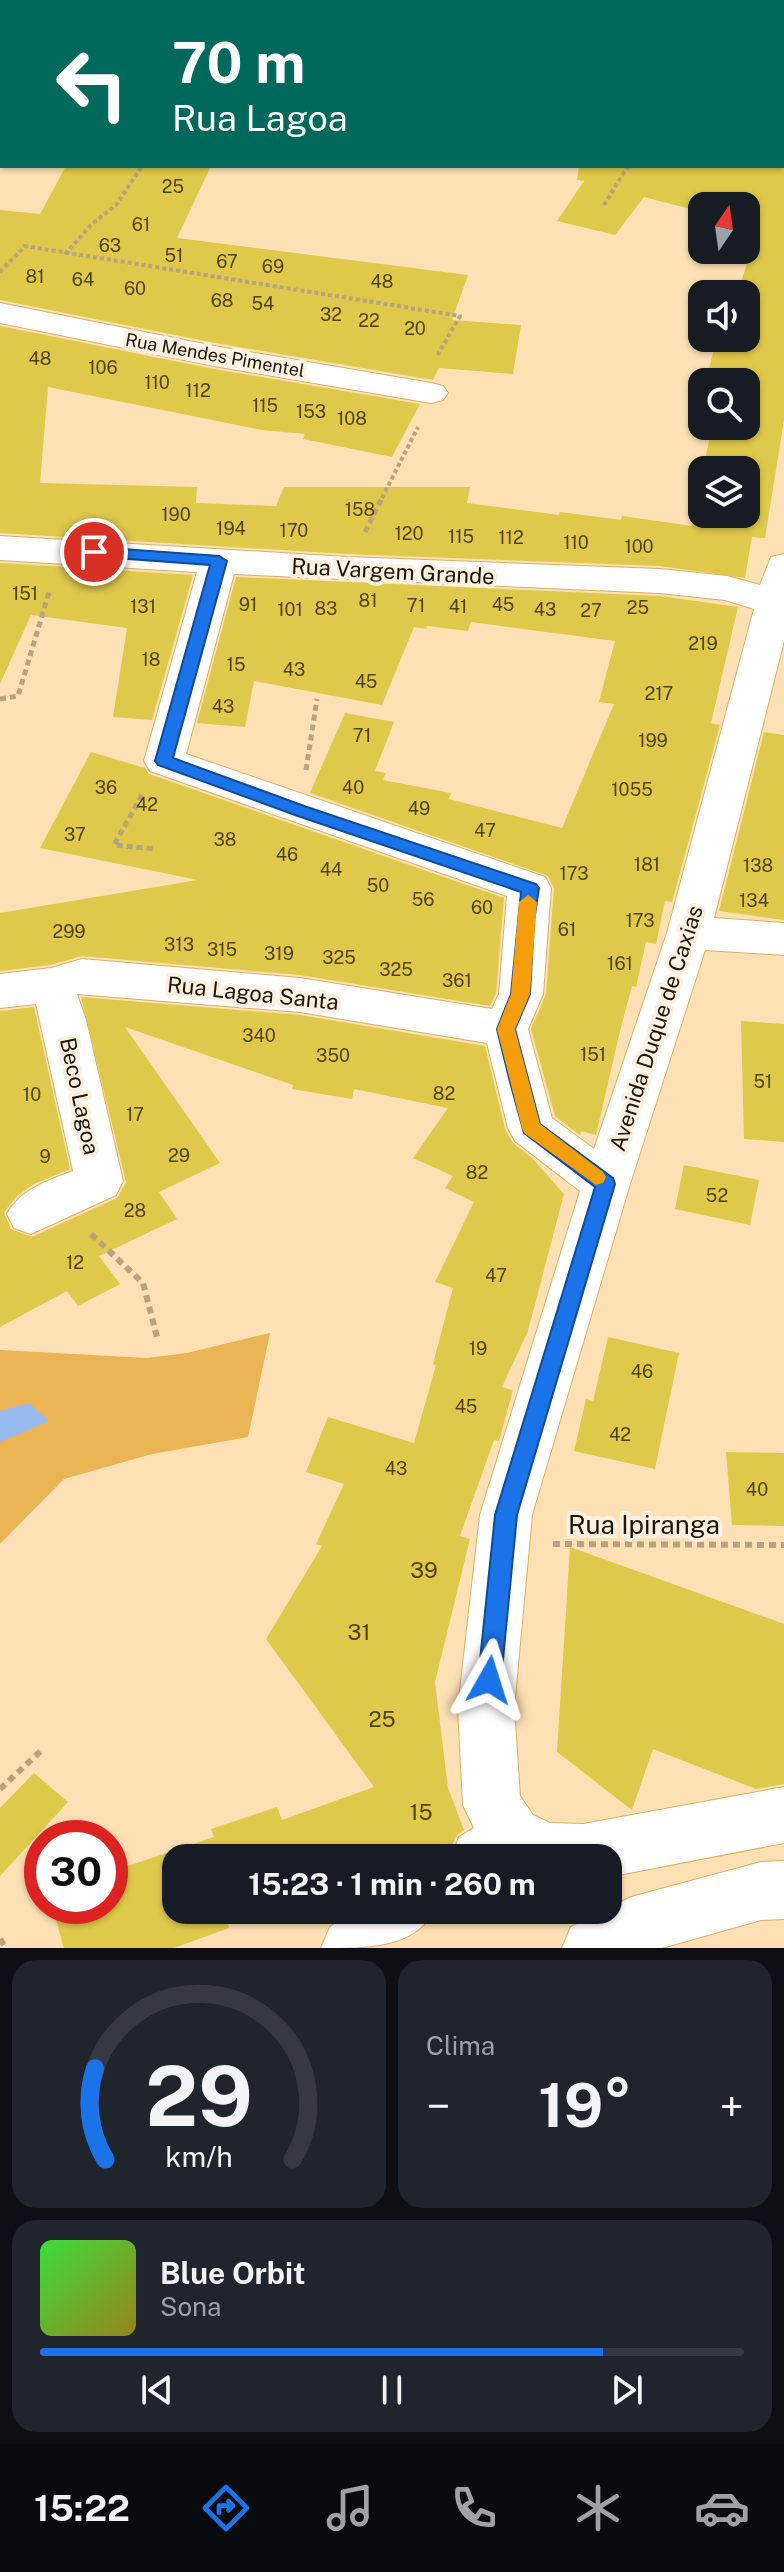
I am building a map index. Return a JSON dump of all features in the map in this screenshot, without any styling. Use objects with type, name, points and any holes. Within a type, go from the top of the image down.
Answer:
[{"type":"main road","name":"Rua Mendes Pimentel","points":[[0,313],[214,356],[431,393]]},
{"type":"main road","name":"Rua Vargem Grande","points":[[0,548],[468,575],[660,581],[780,591]]},
{"type":"main road","points":[[219,561],[164,761],[530,888],[521,994],[506,1029],[531,1128],[606,1184]]},
{"type":"main road","name":"Avenida Duque de Caxias","points":[[497,1844],[486,1708],[506,1515],[606,1184],[689,933],[780,591]]},
{"type":"main road","points":[[689,933],[784,939]]},
{"type":"main road","name":"Rua Lagoa Santa","points":[[0,991],[51,985],[82,976],[300,995],[506,1029]]},
{"type":"main road","name":"Beco Lagoa","points":[[31,1214],[67,1193],[99,1181],[64,1020],[51,985]]},
{"type":"main road","name":"Avenida Duque de Caxias","points":[[622,1846],[784,1815]]},
{"type":"main road","points":[[592,1948],[631,1927],[761,1891],[784,1890]]},
{"type":"main road","points":[[351,1948],[386,1924]]},
{"type":"path","points":[[65,254],[92,224],[116,205],[141,168]]},
{"type":"path","points":[[604,205],[627,168]]},
{"type":"path","points":[[0,699],[18,696],[62,550]]},
{"type":"path","points":[[301,811],[317,699]]},
{"type":"path","points":[[156,849],[114,845],[164,761]]},
{"type":"path","points":[[31,1214],[68,1212],[143,1283],[158,1341]]},
{"type":"path","name":"Rua Ipiranga","points":[[504,1543],[784,1545]]},
{"type":"path","points":[[0,1789],[43,1749]]},
{"type":"path","points":[[0,1939],[6,1948]]},
{"type":"shaded area","points":[[270,1333],[248,1437],[152,1454],[64,1479],[0,1544],[0,1350],[147,1358],[187,1353]]},
{"type":"water","points":[[29,1403],[49,1421],[0,1442],[0,1411]]},
{"type":"building","points":[[65,168],[210,168],[177,238],[468,275],[452,320],[521,325],[513,374],[439,368],[433,380],[215,343],[0,300],[0,210],[40,214]]},
{"type":"building","points":[[579,168],[784,168],[784,420],[765,538],[752,537],[745,578],[660,566],[347,554],[0,533],[0,326],[214,369],[420,404],[392,457],[303,439],[305,434],[262,430],[48,387],[40,483],[197,487],[196,503],[276,506],[284,487],[470,487],[467,503],[559,515],[560,512],[621,520],[622,516],[688,525],[688,528],[760,528],[760,456],[706,456],[709,440],[760,440],[760,368],[709,368],[713,352],[760,352],[760,280],[742,280],[747,264],[760,264],[760,192],[688,192],[688,208],[644,197],[615,235],[557,221],[584,181],[577,180]]},
{"type":"building","points":[[0,563],[193,575],[152,720],[113,717],[127,628],[31,615],[0,684]]},
{"type":"building","points":[[236,577],[660,596],[738,607],[711,723],[720,725],[672,902],[665,901],[656,944],[646,942],[636,987],[632,986],[596,1135],[581,1131],[580,1135],[555,1116],[531,1029],[546,994],[554,888],[548,876],[310,793],[345,713],[394,722],[375,771],[386,773],[383,780],[451,793],[449,799],[562,828],[614,704],[599,702],[615,641],[471,622],[468,631],[414,627],[382,705],[254,681],[245,727],[197,723]]},
{"type":"building","points":[[764,732],[784,735],[784,920],[719,911]]},
{"type":"building","points":[[91,752],[145,768],[149,774],[504,898],[496,993],[490,1006],[300,975],[82,956],[50,965],[0,971],[0,913],[198,880],[40,848]]},
{"type":"building","points":[[81,997],[300,1015],[485,1046],[505,1129],[513,1143],[532,1158],[564,1194],[528,1331],[502,1387],[513,1390],[499,1441],[494,1440],[460,1536],[470,1539],[435,1682],[448,1788],[464,1830],[456,1836],[453,1844],[193,1844],[214,1837],[211,1829],[277,1807],[282,1820],[374,1787],[266,1639],[322,1546],[316,1544],[344,1484],[306,1472],[328,1417],[414,1443],[453,1288],[435,1282],[474,1202],[445,1188],[453,1176],[413,1158],[448,1108],[354,1089],[352,1099],[292,1089],[293,1085],[125,1027],[220,1163],[159,1192],[177,1219],[99,1256],[120,1284],[78,1306],[67,1291],[0,1327],[0,1011],[34,1007],[70,1169],[34,1184],[17,1196],[4,1212],[11,1229],[32,1237],[117,1198],[126,1182]]},
{"type":"building","points":[[741,1021],[784,1024],[784,1142],[744,1139]]},
{"type":"building","points":[[684,1165],[759,1180],[750,1225],[675,1209]]},
{"type":"building","points":[[608,1337],[679,1353],[655,1469],[574,1451],[586,1399],[593,1401]]},
{"type":"building","points":[[726,1452],[784,1453],[784,1526],[732,1525]]},
{"type":"building","points":[[570,1547],[784,1624],[784,1784],[756,1789],[653,1749],[632,1810],[557,1752]]},
{"type":"building","points":[[34,1773],[68,1802],[51,1820],[24,1820],[24,1850],[0,1876],[0,1808]]},
{"type":"building","points":[[162,1854],[162,1924],[228,1924],[229,1928],[174,1948],[64,1948],[57,1924],[128,1924],[128,1866]]},
{"type":"slow traffic","points":[[528,902],[521,994],[506,1029],[531,1128],[596,1177]]},
{"type":"route","points":[[94,552],[219,561],[164,761],[530,888],[521,994],[506,1029],[519,1082],[531,1128],[606,1184],[506,1515],[489,1680]]}]
